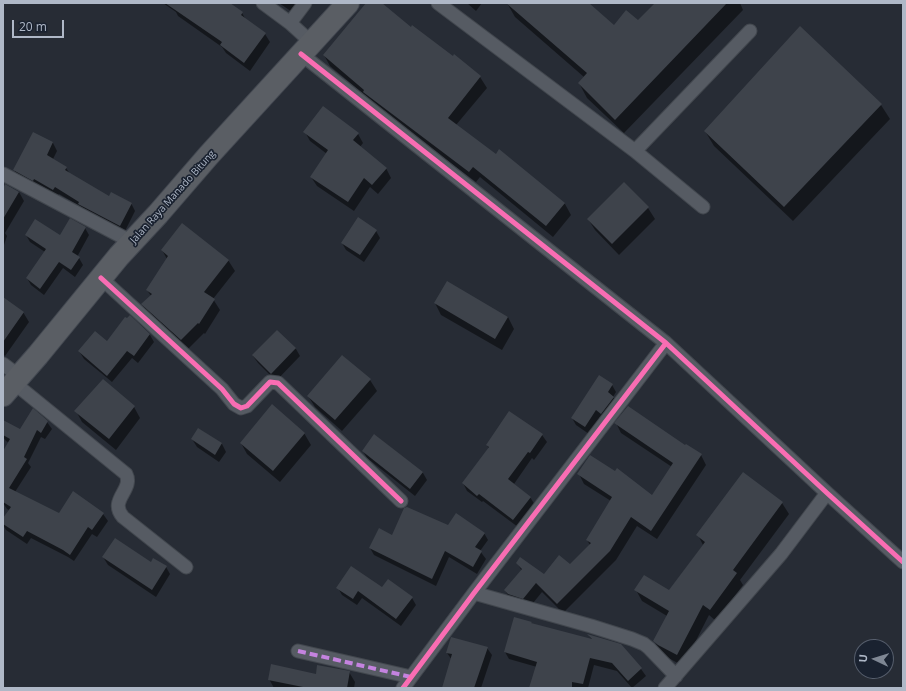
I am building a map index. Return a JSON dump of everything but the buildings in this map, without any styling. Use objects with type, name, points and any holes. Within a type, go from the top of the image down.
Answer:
[{"type":"highway","name":"Jalan Raya Manado Bitung","points":[[10,379],[38,355],[132,242],[348,3]]},
{"type":"street","points":[[263,3],[290,23],[306,48],[666,343],[903,562]]},
{"type":"street","points":[[290,23],[305,3]]},
{"type":"street","points":[[438,3],[636,151],[702,207]]},
{"type":"street","points":[[636,151],[750,30]]},
{"type":"street","points":[[3,174],[132,242]]},
{"type":"street","points":[[101,278],[222,389],[234,404],[241,408],[247,406],[270,382],[278,383],[401,501]]},
{"type":"street","points":[[298,651],[407,683],[474,593],[666,343]]},
{"type":"street","points":[[10,379],[126,474],[128,481],[118,502],[119,513],[122,517],[186,567]]},
{"type":"street","points":[[665,688],[781,554],[827,493]]},
{"type":"street","points":[[474,593],[632,639],[649,648],[676,676]]},
{"type":"marked path","points":[[298,651],[411,677]]},
{"type":"cycle path","points":[[301,54],[666,343],[903,562]]},
{"type":"cycle path","points":[[101,278],[222,389],[234,404],[241,408],[247,406],[270,382],[278,383],[401,501]]},
{"type":"cycle path","points":[[403,688],[666,343]]}]
